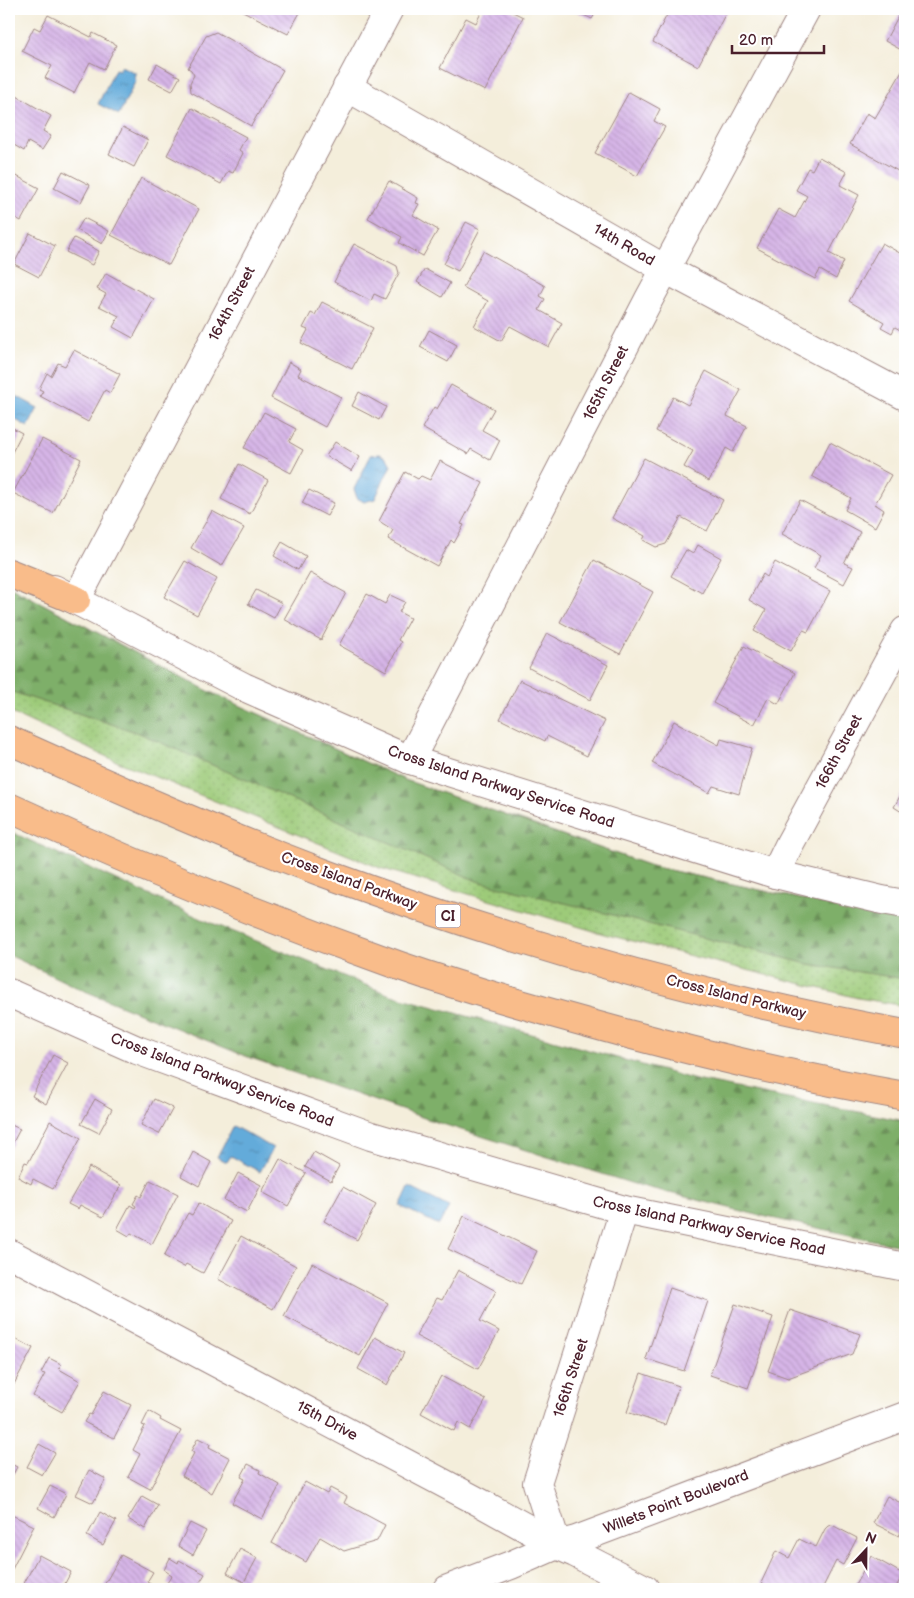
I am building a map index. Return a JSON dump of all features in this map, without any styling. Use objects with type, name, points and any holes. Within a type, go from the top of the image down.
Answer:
[{"type":"highway","points":[[9,573],[76,600]]},
{"type":"highway","name":"Cross Island Parkway","points":[[9,740],[222,834],[324,873],[460,920],[529,942],[685,985],[791,1011],[905,1034]]},
{"type":"highway","points":[[9,807],[160,874],[340,944],[455,984],[560,1016],[707,1054],[905,1096]]},
{"type":"street","name":"164th Street","points":[[76,600],[389,9]]},
{"type":"street","name":"165th Street","points":[[410,760],[665,269],[806,9]]},
{"type":"street","name":"14th Road","points":[[347,87],[665,269],[905,396]]},
{"type":"street","name":"Cross Island Parkway Service Road","points":[[9,564],[244,687],[410,760],[775,874],[905,904]]},
{"type":"street","name":"166th Street","points":[[775,874],[905,631]]},
{"type":"street","name":"Cross Island Parkway Service Road","points":[[9,993],[137,1050],[371,1136],[624,1210],[905,1267]]},
{"type":"street","name":"166th Street","points":[[556,1545],[537,1483],[624,1210]]},
{"type":"street","name":"15th Drive","points":[[9,1253],[481,1503],[556,1545],[645,1589]]},
{"type":"street","name":"Willets Point Boulevard","points":[[448,1589],[476,1583],[556,1545],[576,1540],[905,1416]]},
{"type":"green space","points":[[9,586],[210,692],[405,780],[651,866],[905,922],[905,1006],[858,998],[604,934],[380,868],[116,761],[9,712]]},
{"type":"green space","points":[[9,586],[210,692],[405,780],[651,866],[905,922],[905,979],[808,964],[477,881],[139,733],[9,691]]},
{"type":"green space","points":[[9,831],[202,919],[388,994],[696,1080],[905,1121],[905,1247],[753,1214],[634,1184],[433,1121],[245,1056],[80,989],[9,955]]},
{"type":"water","points":[[121,66],[136,73],[134,78],[136,80],[119,115],[98,104],[115,69],[119,70]]},
{"type":"water","points":[[9,392],[38,408],[28,427],[9,416]]},
{"type":"water","points":[[380,454],[387,458],[391,465],[375,499],[364,502],[357,498],[354,489],[371,455]]},
{"type":"water","points":[[233,1126],[273,1148],[260,1172],[231,1156],[227,1162],[217,1157]]},
{"type":"water","points":[[409,1187],[449,1207],[439,1225],[400,1206]]},
{"type":"building","points":[[239,9],[302,9],[288,34]]},
{"type":"building","points":[[483,9],[507,9],[523,17],[485,91],[440,68],[466,18],[476,23]]},
{"type":"building","points":[[571,9],[598,9],[592,19]]},
{"type":"building","points":[[670,9],[728,9],[698,66],[653,42]]},
{"type":"building","points":[[902,9],[905,9],[905,52],[885,41]]},
{"type":"building","points":[[48,15],[91,37],[93,33],[116,45],[104,69],[90,62],[74,93],[45,78],[52,66],[22,51],[34,27],[40,30]]},
{"type":"building","points":[[216,32],[283,70],[251,126],[191,92],[190,83],[194,75],[188,68],[206,36]]},
{"type":"building","points":[[157,64],[180,77],[172,91],[149,79]]},
{"type":"building","points":[[904,68],[905,175],[850,144],[867,113],[875,118]]},
{"type":"building","points":[[629,92],[660,109],[654,121],[665,127],[637,176],[595,153]]},
{"type":"building","points":[[15,95],[51,116],[43,131],[51,136],[42,150],[28,142],[24,151],[9,142],[9,107]]},
{"type":"building","points":[[192,108],[246,137],[239,150],[243,153],[233,173],[228,171],[221,184],[167,155]]},
{"type":"building","points":[[123,127],[148,140],[134,167],[109,154]]},
{"type":"building","points":[[819,157],[847,172],[840,185],[859,195],[829,253],[844,261],[836,279],[820,270],[815,279],[757,248],[778,209],[795,218],[807,196],[796,190],[808,168],[812,170]]},
{"type":"building","points":[[63,171],[90,185],[81,202],[54,188]]},
{"type":"building","points":[[9,172],[39,188],[21,221],[9,214]]},
{"type":"building","points":[[141,178],[199,209],[169,265],[111,235]]},
{"type":"building","points":[[389,181],[418,198],[416,203],[419,204],[413,215],[438,230],[423,256],[399,243],[402,237],[368,218]]},
{"type":"building","points":[[84,218],[109,231],[102,244],[77,230]]},
{"type":"building","points":[[466,222],[480,229],[458,271],[444,264]]},
{"type":"building","points":[[30,233],[55,246],[39,277],[14,264]]},
{"type":"building","points":[[74,238],[99,251],[92,265],[66,252]]},
{"type":"building","points":[[882,243],[905,256],[905,333],[895,327],[892,333],[881,327],[884,322],[849,301]]},
{"type":"building","points":[[354,244],[397,266],[399,273],[385,299],[374,294],[371,301],[334,282]]},
{"type":"building","points":[[483,251],[545,286],[540,296],[545,299],[539,310],[562,323],[549,347],[510,326],[501,341],[474,326],[488,301],[463,287]]},
{"type":"building","points":[[425,269],[450,283],[442,297],[417,282]]},
{"type":"building","points":[[106,273],[154,299],[133,338],[113,327],[119,316],[99,306],[106,294],[97,289]]},
{"type":"building","points":[[322,302],[373,328],[352,369],[301,343],[308,330],[303,328],[311,313],[315,315]]},
{"type":"building","points":[[429,330],[457,345],[448,362],[420,347]]},
{"type":"building","points":[[74,350],[120,374],[110,393],[105,390],[88,422],[40,396],[43,391],[39,389],[47,373],[51,376],[58,363],[65,366]]},
{"type":"building","points":[[289,362],[301,369],[298,375],[341,397],[325,427],[271,398]]},
{"type":"building","points":[[706,371],[741,390],[727,416],[747,426],[733,452],[726,448],[709,481],[684,467],[693,451],[656,431],[673,397],[688,405]]},
{"type":"building","points":[[451,385],[494,409],[482,430],[500,440],[490,460],[471,449],[468,454],[422,428],[434,407],[437,409]]},
{"type":"building","points":[[359,392],[386,407],[379,420],[352,406]]},
{"type":"building","points":[[264,412],[296,429],[289,442],[303,450],[291,473],[244,448]]},
{"type":"building","points":[[9,426],[22,433],[9,458]]},
{"type":"building","points":[[42,439],[81,459],[53,513],[13,493]]},
{"type":"building","points":[[335,442],[360,457],[352,471],[326,456]]},
{"type":"building","points":[[830,442],[891,475],[875,504],[884,510],[875,527],[845,510],[851,498],[812,476]]},
{"type":"building","points":[[644,458],[723,500],[707,531],[681,517],[666,544],[656,547],[643,540],[645,536],[612,518]]},
{"type":"building","points":[[440,461],[483,483],[461,524],[464,525],[454,543],[451,540],[437,566],[388,539],[393,530],[379,521],[405,472],[418,479],[421,476],[430,480]]},
{"type":"building","points":[[239,464],[268,480],[250,514],[221,499]]},
{"type":"building","points":[[309,490],[334,503],[327,516],[302,503]]},
{"type":"building","points":[[800,500],[860,532],[844,563],[853,567],[844,584],[814,568],[821,555],[782,534]]},
{"type":"building","points":[[212,511],[244,528],[222,566],[191,548]]},
{"type":"building","points":[[282,542],[306,556],[298,570],[274,556]]},
{"type":"building","points":[[698,545],[721,558],[702,593],[671,576],[686,550],[693,554]]},
{"type":"building","points":[[594,560],[653,592],[620,654],[560,622]]},
{"type":"building","points":[[185,561],[217,579],[197,615],[164,597]]},
{"type":"building","points":[[775,562],[830,591],[808,632],[803,630],[791,651],[754,631],[766,610],[749,600],[763,574],[767,577]]},
{"type":"building","points":[[310,573],[346,593],[321,640],[284,619]]},
{"type":"building","points":[[256,590],[282,603],[274,618],[248,604]]},
{"type":"building","points":[[367,594],[385,604],[390,595],[405,602],[399,612],[410,618],[398,640],[401,642],[386,671],[339,645]]},
{"type":"building","points":[[547,633],[608,665],[590,700],[529,668]]},
{"type":"building","points":[[744,646],[795,673],[778,704],[768,698],[754,725],[713,703]]},
{"type":"building","points":[[520,680],[605,721],[587,756],[547,736],[545,741],[500,719]]},
{"type":"building","points":[[674,721],[719,745],[721,739],[752,748],[739,794],[713,786],[709,793],[652,763]]},
{"type":"building","points":[[905,787],[905,814],[894,807]]},
{"type":"building","points":[[53,1055],[68,1063],[46,1104],[32,1096]]},
{"type":"building","points":[[95,1099],[112,1109],[99,1133],[81,1124]]},
{"type":"building","points":[[154,1099],[173,1108],[159,1134],[141,1125]]},
{"type":"building","points":[[50,1121],[81,1138],[53,1189],[33,1179],[31,1184],[18,1177],[25,1162],[28,1163]]},
{"type":"building","points":[[9,1124],[20,1129],[9,1150]]},
{"type":"building","points":[[193,1152],[211,1162],[199,1186],[181,1176]]},
{"type":"building","points":[[314,1152],[339,1166],[331,1181],[305,1167]]},
{"type":"building","points":[[280,1159],[306,1173],[288,1206],[262,1192]]},
{"type":"building","points":[[89,1167],[121,1185],[103,1217],[80,1205],[78,1209],[68,1204]]},
{"type":"building","points":[[238,1173],[261,1185],[247,1212],[224,1200]]},
{"type":"building","points":[[150,1180],[178,1194],[152,1244],[131,1233],[129,1236],[117,1229],[130,1205],[135,1208],[136,1206],[133,1204],[138,1195],[141,1197]]},
{"type":"building","points":[[343,1187],[376,1205],[357,1240],[324,1221]]},
{"type":"building","points":[[199,1203],[231,1221],[203,1273],[186,1264],[184,1267],[164,1256],[188,1213],[192,1215]]},
{"type":"building","points":[[464,1216],[537,1251],[521,1284],[448,1249]]},
{"type":"building","points":[[241,1236],[296,1266],[273,1309],[218,1279]]},
{"type":"building","points":[[312,1263],[388,1303],[360,1356],[284,1316]]},
{"type":"building","points":[[458,1270],[496,1291],[480,1321],[499,1331],[478,1369],[416,1336],[437,1298],[442,1300]]},
{"type":"building","points":[[670,1288],[708,1301],[684,1371],[646,1359]]},
{"type":"building","points":[[735,1304],[773,1317],[748,1388],[710,1375]]},
{"type":"building","points":[[790,1310],[860,1334],[852,1354],[788,1378],[768,1371]]},
{"type":"building","points":[[9,1336],[33,1348],[12,1388],[9,1386]]},
{"type":"building","points":[[375,1337],[404,1353],[387,1385],[358,1369]]},
{"type":"building","points":[[49,1358],[61,1364],[59,1369],[80,1381],[62,1412],[33,1396],[45,1374],[41,1373]]},
{"type":"building","points":[[641,1373],[679,1386],[665,1425],[627,1412]]},
{"type":"building","points":[[441,1376],[486,1400],[470,1429],[458,1422],[454,1431],[421,1413]]},
{"type":"building","points":[[104,1391],[131,1405],[114,1438],[84,1422],[89,1414],[91,1415]]},
{"type":"building","points":[[149,1411],[161,1418],[160,1420],[181,1431],[150,1489],[128,1477],[140,1454],[133,1450],[145,1426],[142,1425]]},
{"type":"building","points":[[198,1438],[210,1444],[209,1447],[230,1458],[212,1493],[182,1476],[194,1453],[191,1451]]},
{"type":"building","points":[[39,1444],[55,1453],[42,1475],[27,1467]]},
{"type":"building","points":[[9,1463],[17,1467],[9,1482]]},
{"type":"building","points":[[248,1464],[260,1470],[259,1473],[280,1485],[262,1519],[232,1503],[245,1479],[241,1477]]},
{"type":"building","points":[[89,1470],[106,1479],[93,1503],[76,1495]]},
{"type":"building","points":[[305,1482],[327,1494],[330,1488],[347,1497],[344,1503],[385,1525],[377,1541],[344,1551],[320,1537],[306,1562],[272,1543]]},
{"type":"building","points":[[50,1486],[66,1494],[54,1517],[38,1508]]},
{"type":"building","points":[[142,1496],[158,1505],[145,1529],[128,1519]]},
{"type":"building","points":[[887,1496],[905,1505],[905,1524],[899,1536],[873,1523]]},
{"type":"building","points":[[100,1512],[116,1521],[103,1545],[87,1536]]},
{"type":"building","points":[[12,1515],[34,1526],[9,1575],[9,1521]]},
{"type":"building","points":[[190,1523],[206,1531],[193,1555],[178,1546]]},
{"type":"building","points":[[832,1525],[857,1538],[843,1565],[836,1561],[822,1589],[773,1589],[761,1583],[776,1551],[789,1558],[799,1539],[816,1547],[825,1529]]},
{"type":"building","points":[[240,1549],[257,1558],[244,1582],[227,1573]]},
{"type":"building","points":[[39,1555],[71,1572],[62,1589],[21,1589]]},
{"type":"building","points":[[121,1555],[153,1572],[147,1582],[152,1585],[149,1589],[102,1589]]},
{"type":"building","points":[[871,1556],[903,1574],[895,1589],[853,1589]]},
{"type":"building","points":[[170,1558],[178,1563],[179,1560],[205,1574],[196,1589],[177,1589],[167,1583],[172,1575],[164,1570]]}]
